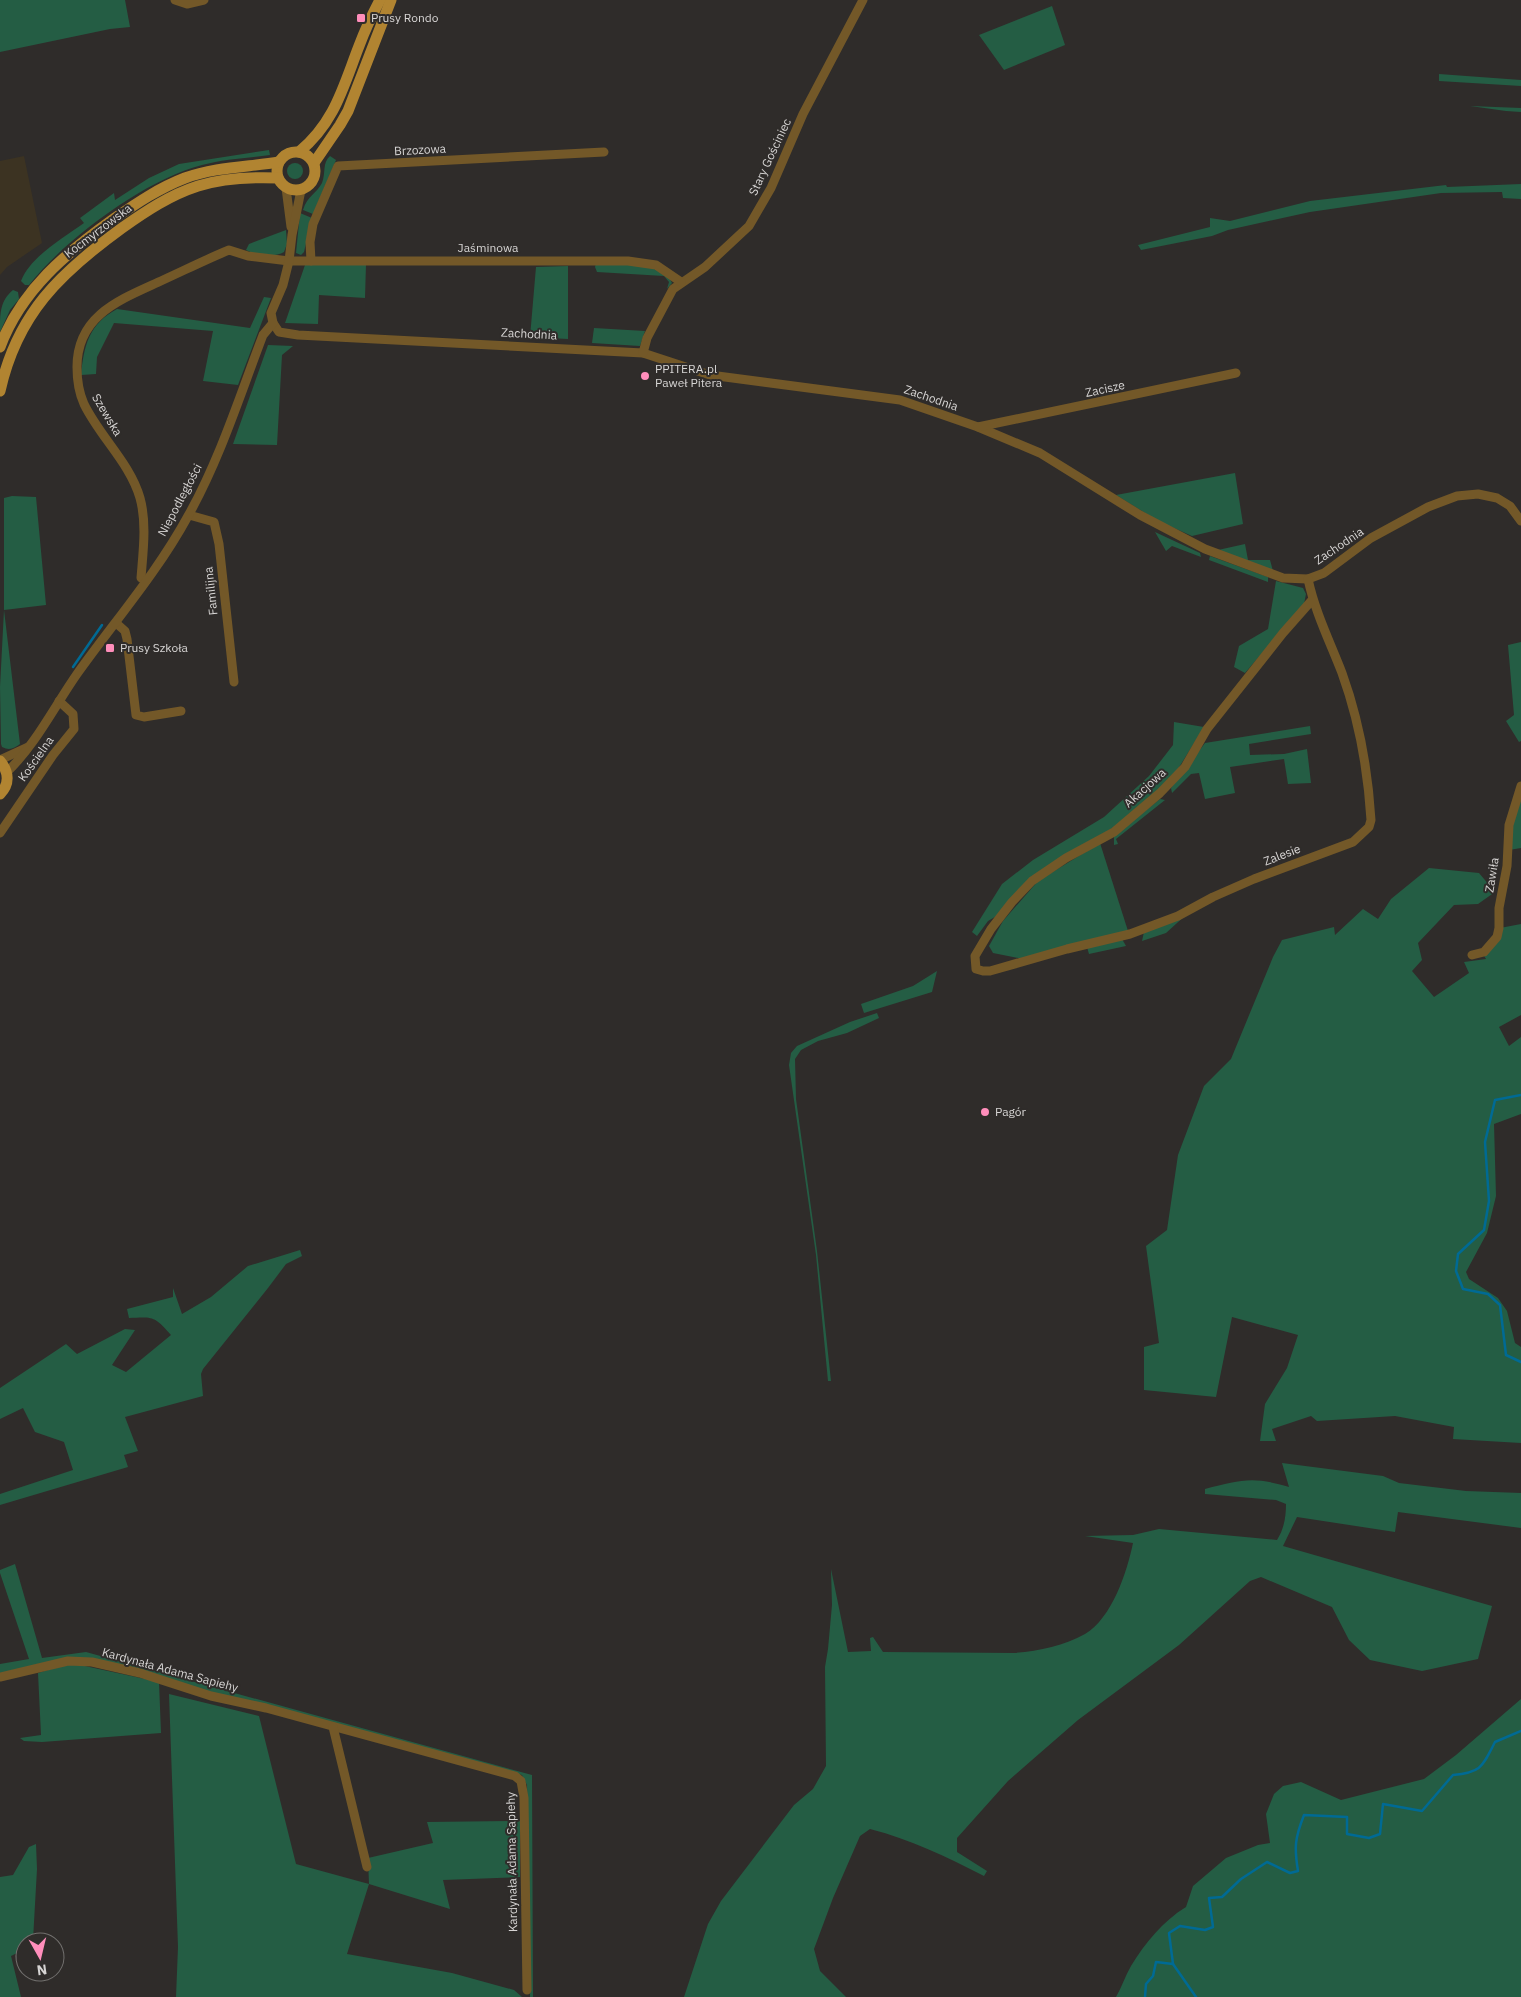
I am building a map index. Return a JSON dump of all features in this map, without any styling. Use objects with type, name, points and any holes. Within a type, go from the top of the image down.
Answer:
[{"type":"main road","points":[[299,152],[323,127],[340,97],[359,44],[380,0]]},
{"type":"main road","points":[[314,163],[348,111],[391,0]]},
{"type":"main road","points":[[299,152],[310,157],[314,163],[315,174],[313,180],[301,190],[286,188],[278,178],[276,170],[278,162],[287,154],[299,152]]},
{"type":"main road","name":"Kocmyrzowska","points":[[0,347],[8,329],[28,296],[41,280],[86,239],[132,206],[154,192],[186,178],[222,169],[278,162]]},
{"type":"main road","name":"Kocmyrzowska","points":[[0,391],[11,353],[22,328],[38,303],[72,266],[100,244],[159,203],[199,186],[237,178],[278,178]]},
{"type":"main road","points":[[0,760],[7,772],[7,782],[0,794]]},
{"type":"street","points":[[175,0],[187,4],[204,0]]},
{"type":"street","name":"Stary Gościniec","points":[[643,353],[647,338],[673,289],[705,267],[749,226],[771,188],[803,114],[863,0]]},
{"type":"street","name":"Brzozowa","points":[[311,261],[310,242],[313,224],[338,166],[604,152]]},
{"type":"street","name":"Niepodległości","points":[[286,188],[292,235]]},
{"type":"street","name":"Niepodległości","points":[[7,772],[19,761],[29,747],[59,701],[146,581],[189,515],[206,481],[263,335],[272,323],[271,313],[283,285],[289,261],[301,190]]},
{"type":"street","name":"Szewska","points":[[146,581],[141,578],[144,529],[140,498],[134,482],[84,405],[81,397],[77,372],[78,349],[81,338],[87,328],[102,312],[130,295],[229,250],[248,256],[289,261]]},
{"type":"street","name":"Jaśminowa","points":[[289,261],[628,261],[656,265],[681,282]]},
{"type":"street","name":"Zachodnia","points":[[272,323],[279,332],[298,335],[643,353],[710,375],[900,400],[978,427],[1040,453],[1140,515],[1205,549],[1283,578],[1308,579],[1324,573],[1371,538],[1428,507],[1457,496],[1478,494],[1497,498],[1510,506],[1521,521]]},
{"type":"street","name":"Zacisze","points":[[978,427],[1236,373]]},
{"type":"street","name":"Familijna","points":[[189,515],[214,522],[219,544],[234,682]]},
{"type":"street","name":"Zalesie","points":[[976,969],[990,971],[1067,949],[1130,934],[1178,916],[1213,897],[1254,879],[1353,842],[1369,827],[1371,820],[1367,772],[1348,692],[1313,599],[1308,579]]},
{"type":"street","name":"Akacjowa","points":[[976,969],[975,956],[1012,902],[1032,881],[1066,858],[1114,832],[1160,793],[1185,767],[1207,729],[1283,633],[1313,599]]},
{"type":"street","points":[[116,623],[125,631],[127,639],[136,714],[144,717],[181,711]]},
{"type":"street","name":"Kościelna","points":[[0,833],[53,755],[74,729],[73,714],[59,701]]},
{"type":"street","points":[[0,760],[29,747]]},
{"type":"street","name":"Zawiła","points":[[1472,955],[1484,952],[1497,937],[1499,908],[1507,866],[1509,825],[1521,786]]},
{"type":"street","name":"Kardynała Adama Sapiehy","points":[[0,1677],[68,1661],[92,1662],[140,1673],[201,1693],[266,1708],[515,1776],[522,1782],[524,1798],[527,1990]]},
{"type":"street","points":[[333,1727],[367,1868]]},
{"type":"shaded area","points":[[24,156],[42,243],[7,267],[0,275],[0,161]]},
{"type":"green space","points":[[0,0],[125,0],[130,27],[110,29],[0,52]]},
{"type":"green space","points":[[1052,6],[1065,45],[1004,70],[979,35]]},
{"type":"green space","points":[[1439,74],[1521,80],[1521,86],[1439,81]]},
{"type":"green space","points":[[1470,106],[1521,108],[1521,112],[1506,111]]},
{"type":"green space","points":[[269,150],[270,155],[210,163],[180,172],[156,183],[108,213],[85,231],[44,267],[29,285],[25,285],[21,281],[32,264],[40,256],[84,223],[80,218],[114,193],[115,200],[149,178],[179,164]]},
{"type":"green space","points":[[330,156],[336,160],[313,214],[303,210],[307,201],[322,183],[325,165]]},
{"type":"green space","points":[[292,163],[298,163],[303,168],[301,177],[292,179],[287,174],[287,168]]},
{"type":"green space","points":[[1521,184],[1521,199],[1503,198],[1502,192],[1441,193],[1310,212],[1228,230],[1212,236],[1141,250],[1138,245],[1210,227],[1210,218],[1230,221],[1310,201],[1446,185],[1447,187]]},
{"type":"green space","points":[[300,213],[312,218],[304,252],[301,255],[296,253]]},
{"type":"green space","points":[[286,230],[287,244],[284,252],[280,254],[265,255],[246,250],[249,244]]},
{"type":"green space","points":[[596,263],[627,264],[650,268],[668,276],[672,283],[667,289],[669,282],[664,276],[597,272]]},
{"type":"green space","points":[[366,264],[365,298],[319,295],[318,324],[285,323],[305,265]]},
{"type":"green space","points":[[568,266],[568,339],[530,337],[536,267]]},
{"type":"green space","points":[[13,290],[18,292],[19,299],[10,310],[0,332],[3,303]]},
{"type":"green space","points":[[264,297],[271,298],[238,385],[203,381],[213,331],[114,323],[97,357],[96,374],[81,375],[86,345],[90,336],[100,321],[117,309],[250,328]]},
{"type":"green space","points":[[594,328],[645,331],[640,346],[592,343]]},
{"type":"green space","points":[[268,345],[293,346],[282,355],[277,445],[233,444]]},
{"type":"green space","points":[[1235,473],[1243,524],[1192,536],[1158,521],[1116,495]]},
{"type":"green space","points":[[12,496],[36,497],[46,605],[4,610],[4,498]]},
{"type":"green space","points":[[1155,532],[1200,553],[1201,557],[1172,546],[1166,551]]},
{"type":"green space","points":[[1245,544],[1248,560],[1270,560],[1273,571],[1218,550]]},
{"type":"green space","points":[[1210,556],[1268,577],[1268,582],[1209,560]]},
{"type":"green space","points":[[1276,581],[1303,588],[1306,594],[1304,604],[1245,673],[1234,667],[1239,646],[1268,629]]},
{"type":"green space","points":[[4,610],[20,744],[10,749],[2,747],[1,744],[0,687]]},
{"type":"green space","points":[[1521,642],[1521,741],[1519,742],[1506,721],[1514,715],[1508,645]]},
{"type":"green space","points":[[1174,722],[1204,727],[1178,769],[1158,790],[1113,828],[1065,855],[1000,914],[988,921],[977,936],[972,932],[1002,884],[1033,860],[1104,817],[1149,776],[1173,745]]},
{"type":"green space","points":[[1310,726],[1311,734],[1249,744],[1250,755],[1284,754],[1307,749],[1311,783],[1288,784],[1284,759],[1230,767],[1235,793],[1205,799],[1199,773],[1191,774],[1172,793],[1171,788],[1205,743]]},
{"type":"green space","points":[[1521,789],[1521,848],[1509,850],[1510,825]]},
{"type":"green space","points":[[1160,799],[1165,800],[1116,839],[1118,844],[1114,845],[1114,836]]},
{"type":"green space","points":[[1100,843],[1128,931],[1023,959],[993,953],[989,946],[1003,921],[1038,881]]},
{"type":"green space","points":[[1429,868],[1479,873],[1495,892],[1478,904],[1454,905],[1418,943],[1422,960],[1412,971],[1434,997],[1469,973],[1464,962],[1486,959],[1483,954],[1500,928],[1521,924],[1521,1015],[1499,1027],[1509,1046],[1521,1037],[1521,1114],[1494,1124],[1496,1196],[1487,1233],[1466,1272],[1469,1279],[1498,1298],[1507,1311],[1515,1343],[1521,1347],[1521,1443],[1453,1439],[1454,1427],[1395,1416],[1317,1421],[1311,1416],[1272,1429],[1276,1441],[1260,1441],[1265,1404],[1287,1368],[1298,1335],[1232,1317],[1216,1397],[1144,1390],[1144,1347],[1159,1343],[1146,1246],[1167,1230],[1178,1155],[1204,1086],[1231,1059],[1273,957],[1282,940],[1334,927],[1335,935],[1363,909],[1378,919],[1391,899]]},
{"type":"green space","points":[[1188,913],[1166,933],[1142,941],[1144,932]]},
{"type":"green space","points":[[1122,939],[1126,946],[1089,954],[1087,947]]},
{"type":"green space","points":[[937,971],[932,992],[864,1013],[861,1004],[913,986]]},
{"type":"green space","points":[[877,1013],[879,1018],[847,1033],[818,1041],[801,1050],[795,1059],[796,1099],[817,1251],[831,1381],[828,1381],[816,1255],[789,1065],[791,1053],[797,1046],[850,1022]]},
{"type":"green space","points":[[300,1250],[302,1256],[286,1264],[203,1369],[201,1374],[203,1396],[125,1417],[138,1451],[124,1455],[128,1467],[0,1505],[0,1494],[73,1470],[64,1442],[35,1432],[23,1408],[0,1419],[0,1388],[66,1344],[77,1354],[125,1329],[135,1330],[112,1365],[126,1372],[171,1335],[161,1324],[153,1319],[129,1318],[127,1309],[173,1297],[173,1288],[182,1314],[211,1297],[248,1266]]},
{"type":"green space","points":[[1282,1463],[1383,1476],[1399,1483],[1466,1491],[1521,1493],[1521,1528],[1398,1512],[1395,1532],[1297,1517],[1283,1546],[1492,1606],[1478,1659],[1422,1671],[1370,1660],[1349,1640],[1332,1607],[1261,1577],[1250,1581],[1179,1645],[1078,1720],[1008,1781],[957,1838],[957,1852],[987,1871],[984,1876],[928,1849],[885,1833],[870,1829],[860,1836],[833,1898],[814,1949],[820,1971],[846,1997],[684,1997],[708,1924],[721,1901],[794,1805],[813,1789],[826,1766],[825,1667],[832,1605],[831,1569],[848,1652],[871,1651],[870,1638],[873,1637],[883,1652],[1014,1653],[1051,1647],[1077,1638],[1095,1627],[1117,1593],[1127,1567],[1133,1543],[1085,1536],[1133,1535],[1159,1529],[1277,1540],[1284,1523],[1286,1504],[1276,1500],[1205,1494],[1205,1489],[1247,1480],[1266,1481],[1289,1487]]},
{"type":"green space","points":[[15,1564],[42,1658],[86,1652],[532,1775],[533,1997],[530,1997],[527,1785],[522,1775],[203,1691],[92,1659],[0,1673],[0,1664],[29,1659],[0,1573],[0,1570]]},
{"type":"green space","points":[[71,1663],[159,1682],[161,1733],[42,1742],[24,1741],[20,1738],[41,1735],[38,1673]]},
{"type":"green space","points":[[169,1694],[259,1716],[296,1864],[369,1884],[347,1954],[452,1973],[514,1990],[522,1997],[176,1997],[178,1947]]},
{"type":"green space","points":[[1521,1699],[1521,1997],[1116,1997],[1131,1966],[1148,1941],[1162,1926],[1186,1907],[1193,1886],[1226,1858],[1258,1845],[1270,1843],[1266,1814],[1274,1794],[1283,1786],[1301,1782],[1341,1800],[1424,1779],[1456,1755]]},
{"type":"green space","points":[[520,1821],[520,1877],[443,1880],[450,1909],[369,1884],[368,1858],[433,1843],[427,1822]]},
{"type":"green space","points":[[36,1844],[37,1869],[33,1932],[15,1932],[15,1954],[11,1956],[15,1982],[17,1982],[21,1997],[0,1997],[0,1877],[13,1875],[29,1847]]},
{"type":"waterway","points":[[73,667],[102,625]]},
{"type":"waterway","points":[[1521,1095],[1495,1100],[1485,1142],[1489,1201],[1484,1230],[1458,1254],[1456,1271],[1463,1289],[1488,1294],[1500,1305],[1506,1355],[1521,1362]]},
{"type":"waterway","points":[[1145,1997],[1146,1984],[1153,1976],[1156,1962],[1173,1964],[1169,1933],[1180,1926],[1205,1930],[1213,1927],[1209,1898],[1222,1897],[1241,1879],[1267,1862],[1290,1873],[1298,1871],[1296,1843],[1304,1815],[1347,1817],[1347,1834],[1369,1838],[1380,1834],[1383,1804],[1422,1811],[1453,1775],[1476,1770],[1484,1763],[1495,1742],[1521,1731]]},
{"type":"waterway","points":[[1173,1964],[1196,1997]]},
{"type":"place","name":"Prusy Rondo","points":[[361,18]]},
{"type":"place","name":"PPITERA.pl Paweł Pitera","points":[[645,376]]},
{"type":"place","name":"Prusy Szkoła","points":[[110,648]]},
{"type":"place","name":"Pagór","points":[[985,1112]]}]
